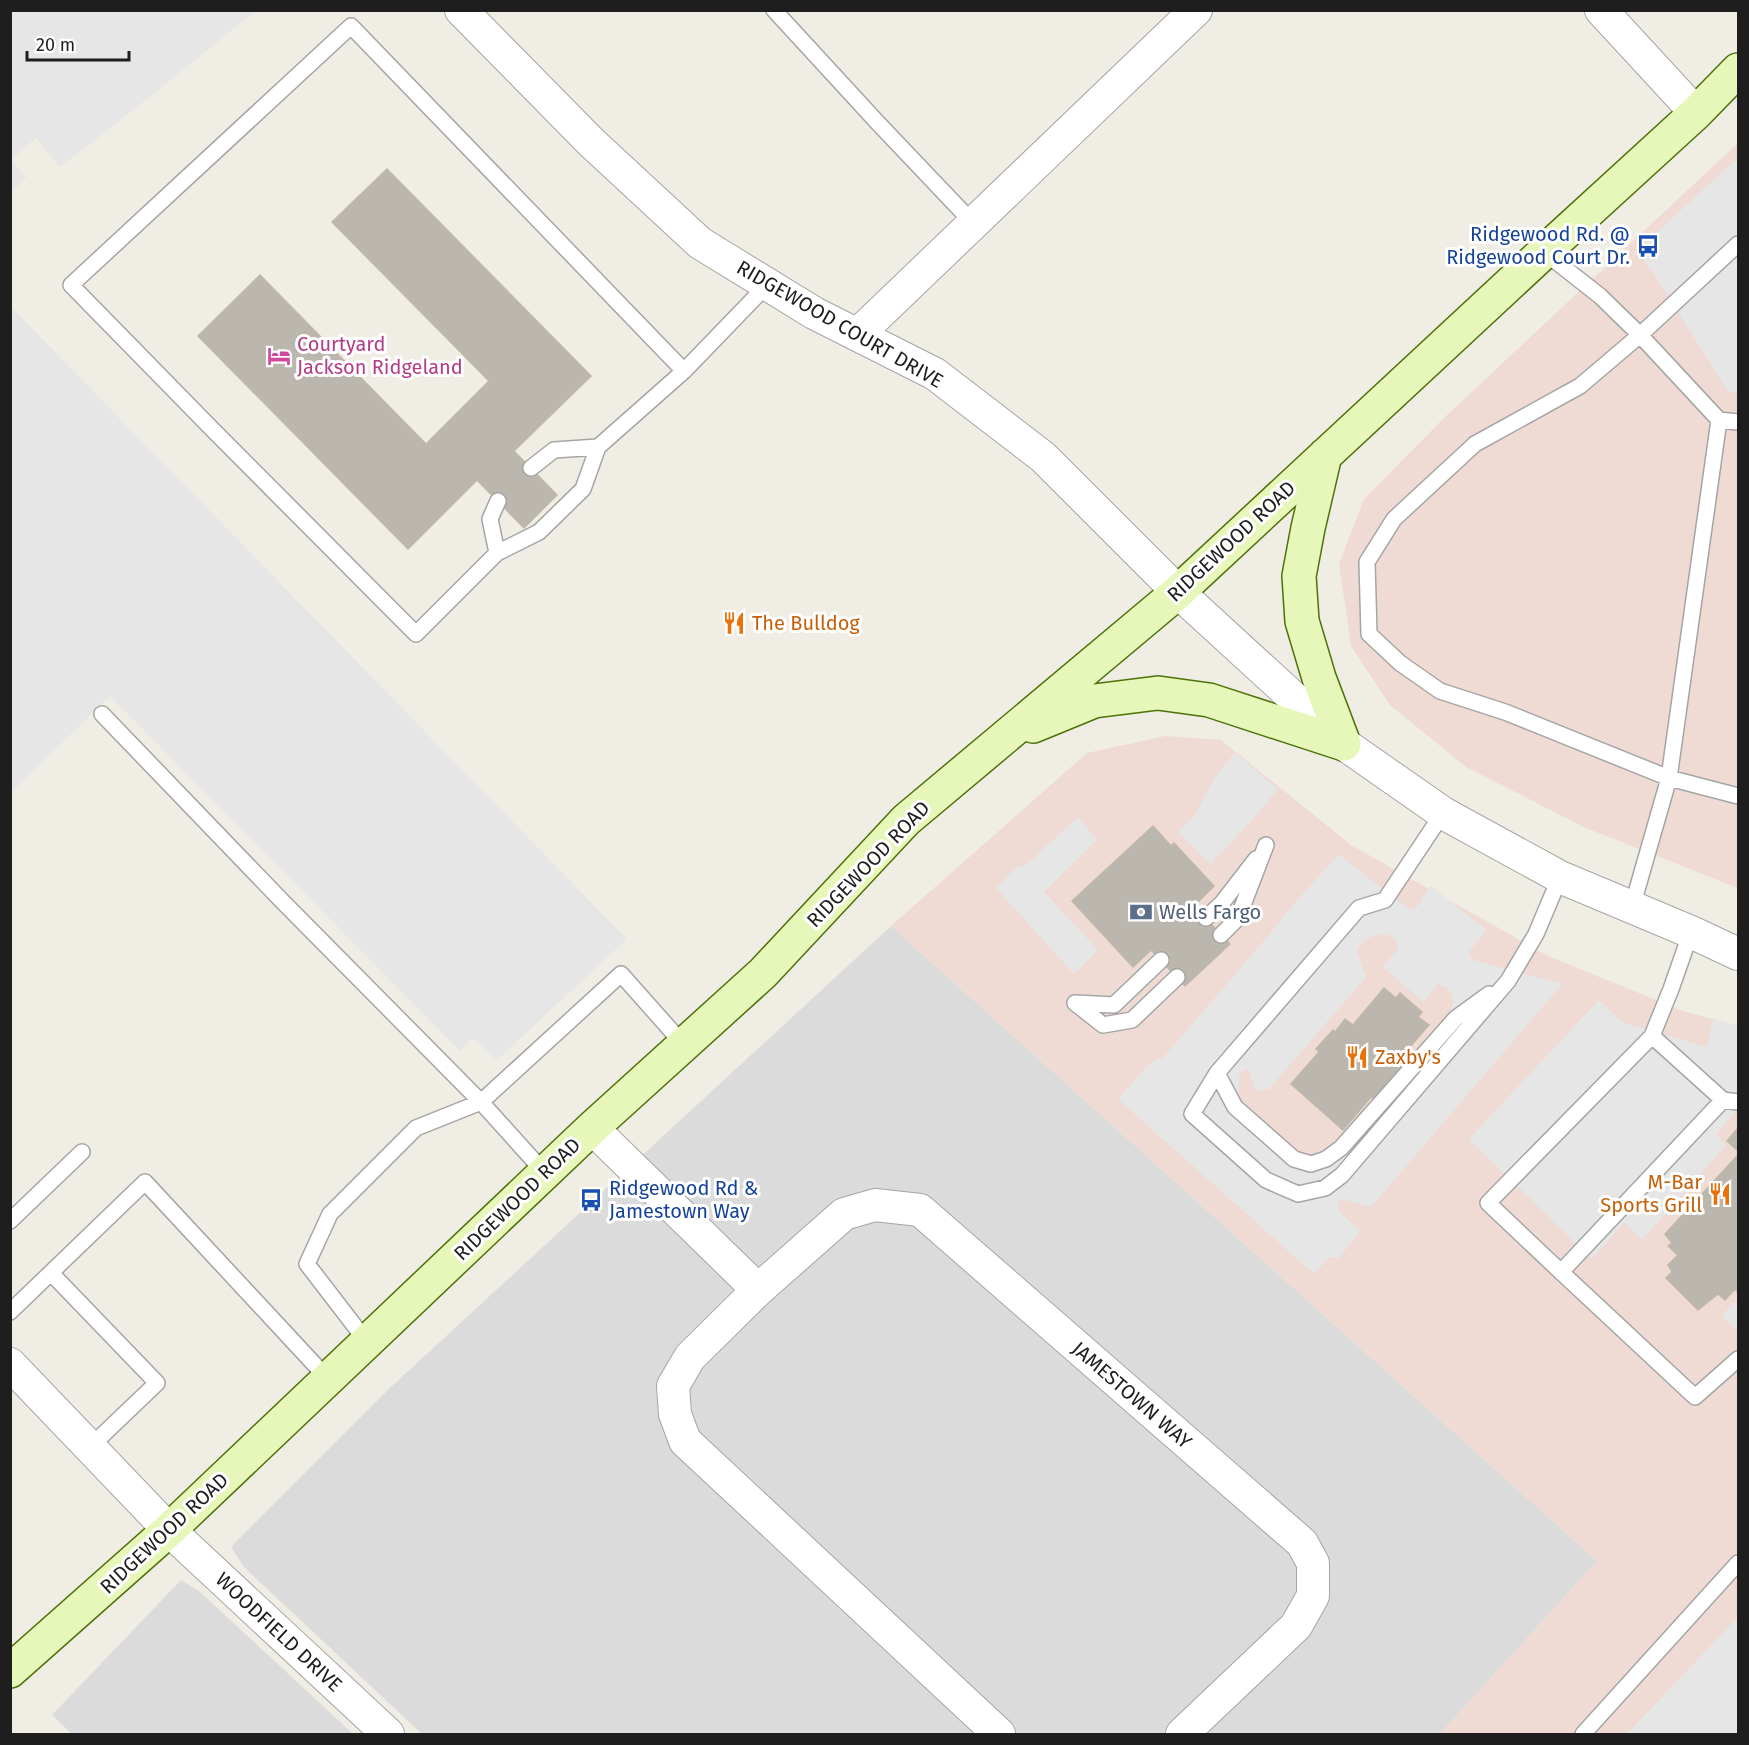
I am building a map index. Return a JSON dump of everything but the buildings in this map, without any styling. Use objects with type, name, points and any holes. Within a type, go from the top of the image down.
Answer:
[{"type":"street","name":"RIDGEWOOD COURT DRIVE","points":[[461,10],[591,142],[700,243],[814,313],[935,374],[1042,457],[1178,592],[1344,744],[1443,813],[1560,877],[1738,954]]},
{"type":"street","points":[[857,335],[1196,10]]},
{"type":"street","points":[[1601,10],[1696,113]]},
{"type":"street","name":"RIDGEWOOD ROAD","points":[[10,1671],[169,1530],[592,1128],[763,973],[906,820],[1178,592],[1696,113],[1738,70]]},
{"type":"street","points":[[1325,455],[1299,576],[1302,621],[1319,678],[1344,744]]},
{"type":"street","points":[[1003,738],[1094,702],[1158,693],[1209,700],[1344,744]]},
{"type":"street","points":[[592,1128],[758,1290]]},
{"type":"street","name":"JAMESTOWN WAY","points":[[999,1734],[685,1441],[675,1414],[673,1386],[690,1357],[758,1290],[844,1214],[875,1205],[920,1210],[1302,1544],[1313,1563],[1312,1596],[1296,1626],[1182,1734]]},
{"type":"street","name":"WOODFIELD DRIVE","points":[[10,1364],[169,1530],[388,1734]]},
{"type":"lane","points":[[774,10],[973,223]]},
{"type":"lane","points":[[684,371],[351,26],[71,285],[416,634],[497,554],[539,532],[583,489],[598,447],[684,371],[768,284]]},
{"type":"lane","points":[[1738,244],[1640,335],[1580,386],[1475,444],[1394,519],[1367,562],[1369,634],[1400,663],[1440,691],[1504,712],[1669,778],[1738,796]]},
{"type":"lane","points":[[1544,252],[1600,296],[1640,335],[1719,420],[1738,422]]},
{"type":"lane","points":[[1632,907],[1669,778],[1719,420]]},
{"type":"lane","points":[[531,468],[554,450],[598,447]]},
{"type":"lane","points":[[497,554],[490,519],[498,501]]},
{"type":"lane","points":[[102,714],[283,902],[481,1102],[545,1173]]},
{"type":"lane","points":[[1443,813],[1384,900],[1359,908],[1216,1073],[1192,1114],[1266,1180],[1298,1194],[1325,1188],[1342,1175],[1508,981],[1536,933],[1560,877]]},
{"type":"lane","points":[[1206,918],[1222,903],[1266,845],[1238,918],[1221,935]]},
{"type":"lane","points":[[1691,932],[1652,1036],[1488,1203],[1695,1397],[1738,1359]]},
{"type":"lane","points":[[1161,960],[1114,1005],[1075,1003],[1103,1025],[1132,1020],[1177,977]]},
{"type":"lane","points":[[367,1342],[308,1264],[330,1214],[416,1128],[481,1102],[621,974],[684,1045]]},
{"type":"lane","points":[[1216,1073],[1235,1107],[1294,1159],[1311,1164],[1326,1159],[1341,1148],[1456,1018],[1508,981]]},
{"type":"lane","points":[[1652,1036],[1723,1100],[1738,1102]]},
{"type":"lane","points":[[1561,1272],[1723,1100]]},
{"type":"lane","points":[[10,1221],[82,1152]]},
{"type":"lane","points":[[10,1312],[145,1182],[328,1379]]},
{"type":"lane","points":[[51,1273],[157,1383],[90,1447]]},
{"type":"lane","points":[[1583,1734],[1738,1563]]},
{"type":"shaded area","points":[[11,10],[255,11],[60,167],[36,138],[11,159]]},
{"type":"shaded area","points":[[1738,143],[1738,888],[1586,828],[1466,767],[1390,705],[1351,646],[1339,564],[1364,499],[1446,416]]},
{"type":"shaded area","points":[[1738,158],[1738,393],[1728,391],[1654,274],[1636,251]]},
{"type":"shaded area","points":[[10,160],[26,177],[11,192],[10,192]]},
{"type":"shaded area","points":[[11,307],[627,939],[496,1061],[476,1040],[470,1040],[460,1051],[110,696],[11,793]]},
{"type":"shaded area","points":[[1165,736],[1221,740],[1351,845],[1548,956],[1683,1011],[1738,1026],[1738,1734],[1440,1734],[1597,1561],[891,926],[1087,753]]},
{"type":"shaded area","points":[[1235,753],[1278,789],[1211,864],[1178,832],[1195,815],[1215,777]]},
{"type":"shaded area","points":[[1078,817],[1097,840],[1044,892],[1098,950],[1074,974],[996,888],[1017,867],[1026,865]]},
{"type":"shaded area","points":[[1339,854],[1413,910],[1431,886],[1486,930],[1469,952],[1473,960],[1562,984],[1371,1207],[1341,1199],[1338,1209],[1360,1231],[1338,1259],[1328,1258],[1314,1274],[1118,1099],[1152,1061],[1164,1057]],"holes":[[[1378,934],[1388,935],[1395,939],[1398,945],[1397,950],[1383,967],[1423,1002],[1438,984],[1446,987],[1454,1002],[1448,1015],[1338,1141],[1320,1156],[1308,1157],[1295,1150],[1243,1103],[1238,1097],[1239,1077],[1246,1069],[1249,1071],[1256,1091],[1269,1089],[1366,977],[1357,952],[1358,947],[1366,939]]]},
{"type":"shaded area","points":[[891,926],[1597,1561],[1440,1734],[422,1734],[244,1567],[231,1547],[391,1387]]},
{"type":"shaded area","points":[[1599,1000],[1622,1022],[1703,1046],[1707,1046],[1713,1018],[1738,1027],[1738,1099],[1726,1103],[1735,1112],[1716,1134],[1726,1145],[1642,1240],[1624,1223],[1592,1259],[1469,1139]]},
{"type":"shaded area","points":[[1738,1299],[1738,1332],[1722,1315]]},
{"type":"shaded area","points":[[181,1580],[199,1591],[353,1734],[72,1734],[52,1715]]},
{"type":"shaded area","points":[[1738,1617],[1738,1734],[1627,1734]]},
{"type":"place","name":"Ridgewood Rd. @ Ridgewood Court Dr.","points":[[1648,246]]},
{"type":"place","name":"Courtyard Jackson Ridgeland","points":[[279,356]]},
{"type":"place","name":"The Bulldog","points":[[734,623]]},
{"type":"place","name":"Wells Fargo","points":[[1141,912]]},
{"type":"place","name":"Zaxby's","points":[[1357,1057]]},
{"type":"place","name":"M-Bar Sports Grill","points":[[1720,1194]]},
{"type":"place","name":"Ridgewood Rd & Jamestown Way","points":[[591,1200]]}]
